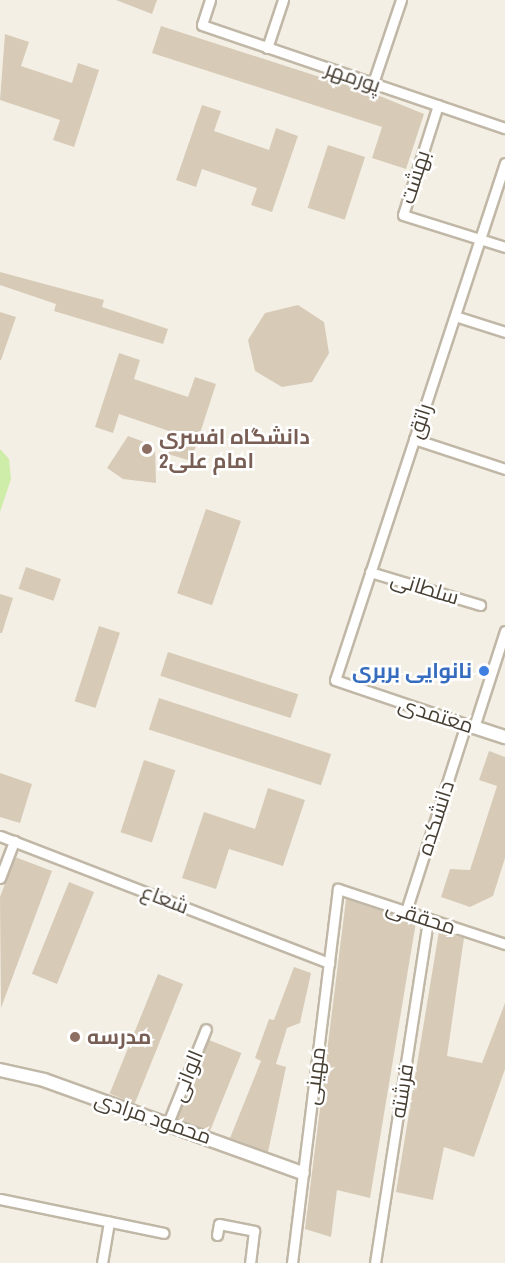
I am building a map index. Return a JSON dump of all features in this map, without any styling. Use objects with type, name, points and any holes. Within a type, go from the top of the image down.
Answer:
[{"type":"street","name":"پورمهر","points":[[210,0],[202,26],[505,128]]},
{"type":"street","points":[[267,48],[283,0]]},
{"type":"street","points":[[373,83],[401,0]]},
{"type":"street","name":"بهشت","points":[[438,105],[403,215],[505,247]]},
{"type":"street","name":"راتق","points":[[335,680],[505,162]]},
{"type":"street","points":[[455,316],[505,332]]},
{"type":"street","points":[[414,439],[505,470]]},
{"type":"street","name":"سلطانی","points":[[370,572],[480,605]]},
{"type":"street","name":"دانشکده","points":[[406,911],[505,631]]},
{"type":"street","name":"معتمدی","points":[[335,680],[505,737]]},
{"type":"street","name":"شعاع","points":[[0,836],[329,963]]},
{"type":"street","points":[[0,878],[14,841]]},
{"type":"street","name":"محققی","points":[[338,889],[505,944]]},
{"type":"street","name":"مهینی","points":[[292,1263],[338,889]]},
{"type":"street","name":"فرشته","points":[[375,1263],[428,919]]},
{"type":"street","name":"الوانی","points":[[168,1123],[206,1029]]},
{"type":"street","name":"محمود مرادی","points":[[0,1070],[168,1123],[303,1173]]},
{"type":"street","points":[[0,1199],[164,1233]]},
{"type":"street","points":[[102,1263],[109,1221]]},
{"type":"street","points":[[217,1235],[219,1224],[254,1231],[250,1263]]},
{"type":"green space","points":[[0,449],[9,459],[11,479],[0,512]]},
{"type":"building","points":[[116,0],[157,0],[152,14]]},
{"type":"building","points":[[161,26],[326,79],[328,75],[424,114],[406,169],[372,158],[382,127],[152,53]]},
{"type":"building","points":[[5,34],[29,42],[21,66],[72,83],[78,63],[99,70],[74,147],[53,140],[60,120],[0,100]]},
{"type":"building","points":[[202,105],[221,111],[214,131],[269,150],[276,128],[298,136],[272,212],[251,205],[257,188],[202,169],[196,187],[176,180]]},
{"type":"building","points":[[328,145],[365,157],[345,220],[308,208]]},
{"type":"building","points":[[0,272],[104,300],[102,307],[168,329],[163,344],[54,311],[56,304],[0,285]]},
{"type":"building","points":[[298,305],[324,322],[329,353],[312,382],[282,387],[255,371],[248,340],[265,313]]},
{"type":"building","points":[[0,312],[16,317],[1,360],[0,360]]},
{"type":"building","points":[[119,353],[140,360],[134,379],[188,397],[195,377],[216,384],[191,461],[168,454],[175,433],[119,414],[113,433],[95,427]]},
{"type":"building","points":[[128,436],[155,446],[156,483],[123,479],[107,468]]},
{"type":"building","points":[[206,509],[241,521],[212,605],[177,593]]},
{"type":"building","points":[[26,567],[61,579],[53,601],[19,589]]},
{"type":"building","points":[[0,594],[13,598],[2,633],[0,633]]},
{"type":"building","points":[[99,626],[120,633],[96,708],[75,701]]},
{"type":"building","points":[[168,652],[298,694],[291,718],[160,676]]},
{"type":"building","points":[[159,698],[331,754],[321,785],[149,729]]},
{"type":"building","points":[[489,751],[505,757],[505,858],[493,896],[470,907],[441,897],[450,869],[470,870],[497,786],[479,780]]},
{"type":"building","points":[[144,760],[175,770],[152,842],[121,832]]},
{"type":"building","points":[[0,773],[32,784],[20,823],[0,817]]},
{"type":"building","points":[[268,788],[305,800],[283,866],[229,849],[216,889],[182,878],[204,812],[255,829]]},
{"type":"building","points":[[15,857],[52,871],[1,1008],[0,897]]},
{"type":"building","points":[[69,882],[94,892],[57,984],[32,974]]},
{"type":"building","points":[[346,899],[416,922],[370,1198],[337,1190],[331,1237],[305,1229]]},
{"type":"building","points":[[439,931],[464,938],[447,1056],[482,1063],[505,1003],[505,1069],[474,1157],[444,1147],[433,1200],[396,1192]]},
{"type":"building","points":[[294,967],[311,973],[300,1023],[287,1028],[276,1064],[286,1067],[268,1152],[230,1138],[261,1061],[255,1058],[269,1019],[274,1020]]},
{"type":"building","points":[[158,974],[183,984],[135,1104],[110,1094]]},
{"type":"building","points":[[209,1040],[241,1053],[209,1133],[177,1120]]},
{"type":"place","name":"دانشگاه افسری امام علی2","points":[[147,449]]},
{"type":"place","name":"نانوایی بربری","points":[[484,671]]},
{"type":"place","name":"مدرسه","points":[[75,1037]]}]
